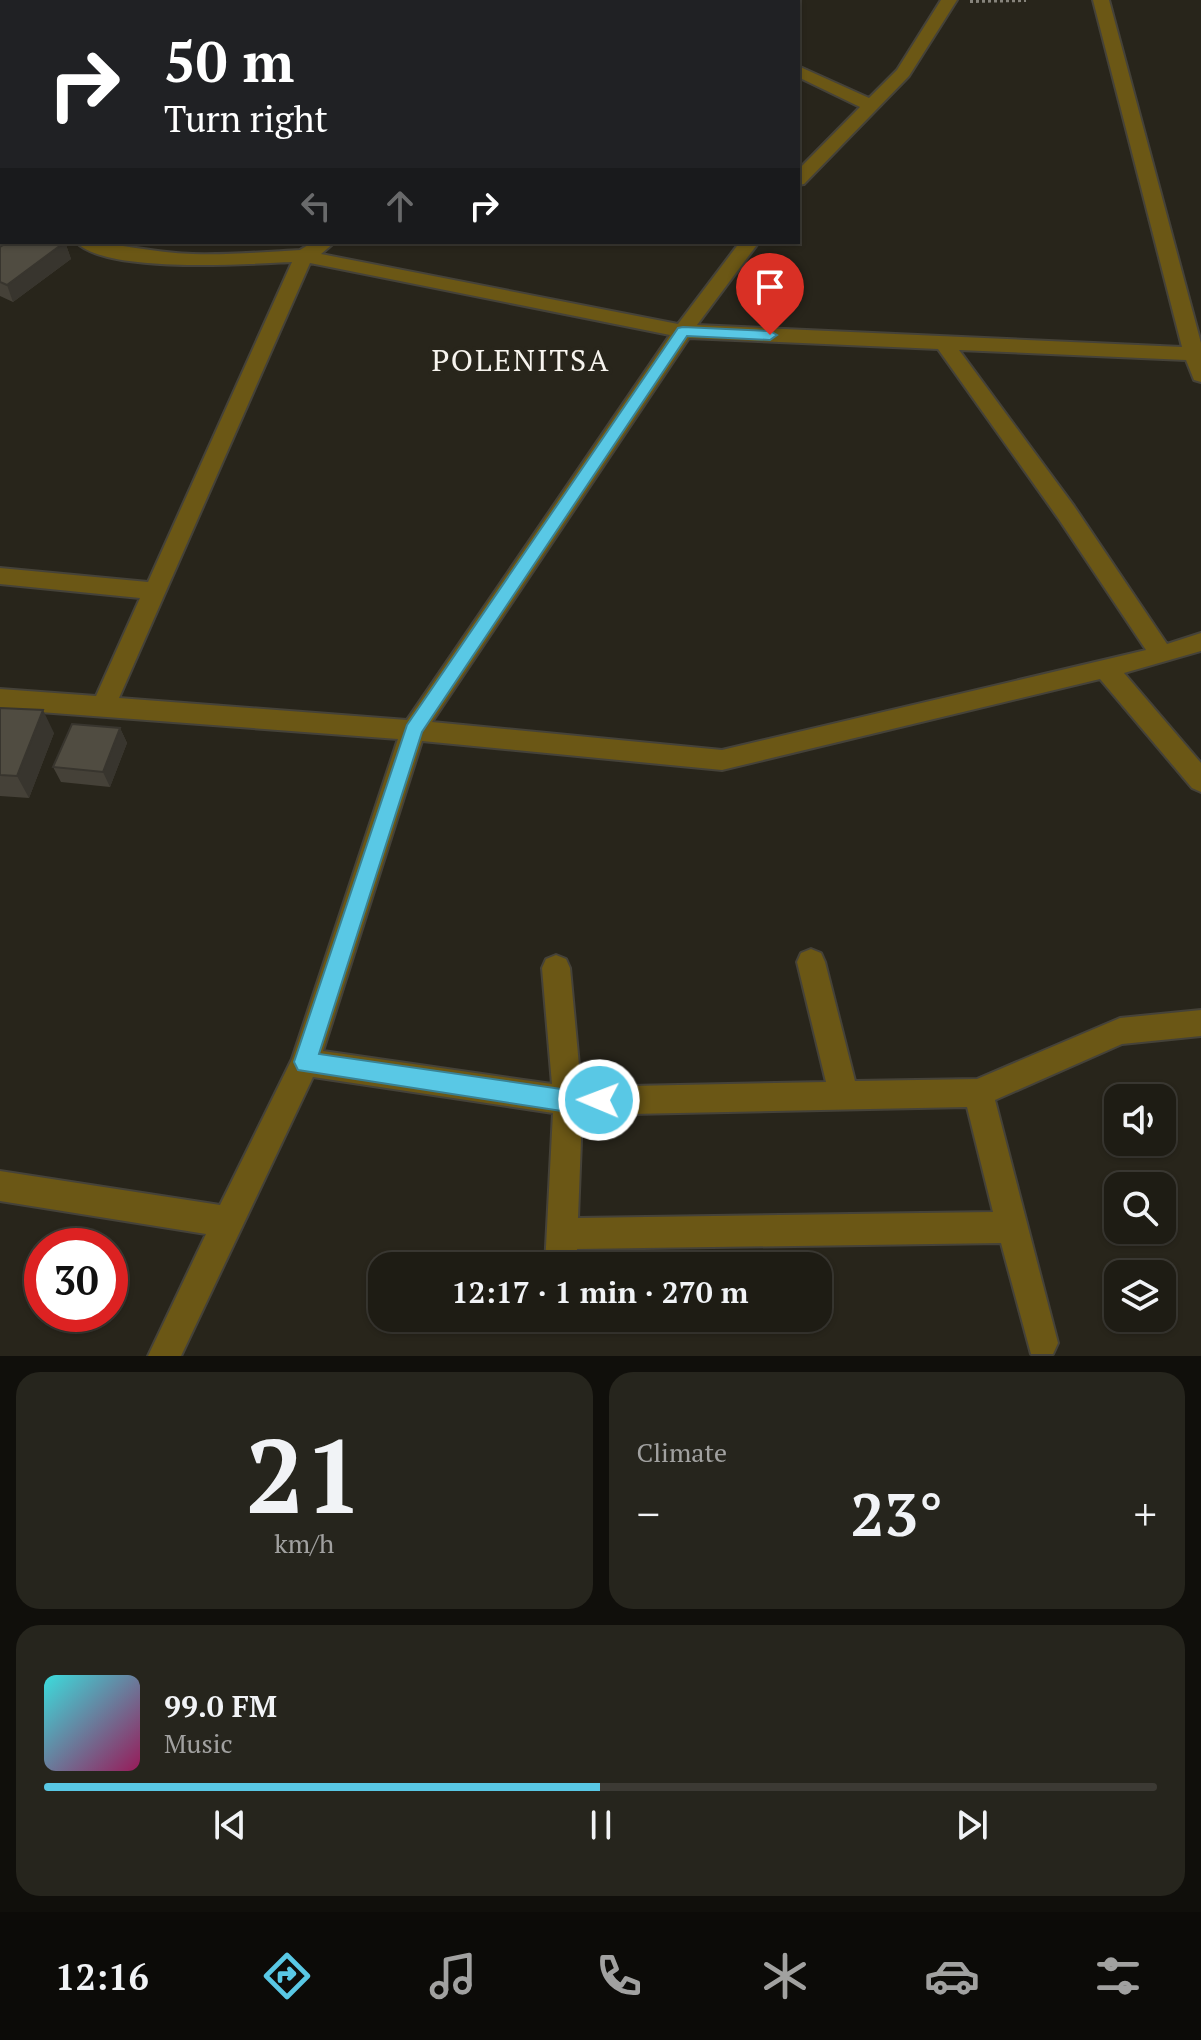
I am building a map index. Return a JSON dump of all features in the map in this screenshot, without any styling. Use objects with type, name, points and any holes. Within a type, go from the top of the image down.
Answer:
[{"type":"street","points":[[800,178],[903,73],[949,0]]},
{"type":"street","points":[[1101,0],[1201,375]]},
{"type":"street","points":[[800,72],[870,105]]},
{"type":"street","points":[[92,244],[124,254],[193,260],[304,256],[683,331],[1194,354]]},
{"type":"street","points":[[103,708],[304,256],[323,244]]},
{"type":"street","points":[[164,1356],[231,1222],[305,1062],[413,730],[683,331],[748,244]]},
{"type":"street","points":[[944,343],[1066,512],[1162,655]]},
{"type":"street","points":[[0,576],[153,591]]},
{"type":"street","points":[[0,699],[413,730],[722,760],[1162,655],[1201,642]]},
{"type":"street","points":[[1105,668],[1201,781]]},
{"type":"street","points":[[811,962],[844,1094]]},
{"type":"street","points":[[556,968],[568,1101],[562,1252]]},
{"type":"street","points":[[305,1062],[568,1101],[978,1093],[1120,1031],[1201,1023]]},
{"type":"street","points":[[978,1093],[1042,1343]]},
{"type":"street","points":[[0,1186],[231,1222]]},
{"type":"street","points":[[563,1234],[1012,1227]]},
{"type":"path","points":[[949,0],[1026,0]]},
{"type":"building","points":[[5,244],[62,244],[7,285],[0,282],[0,247]]},
{"type":"building","points":[[0,708],[43,710],[17,776],[0,775]]},
{"type":"building","points":[[72,724],[120,728],[103,772],[53,767]]},
{"type":"district","name":"POLENITSA","points":[[521,360]]},
{"type":"route","points":[[599,1100],[568,1101],[305,1062],[413,730],[683,331],[770,335]]}]
